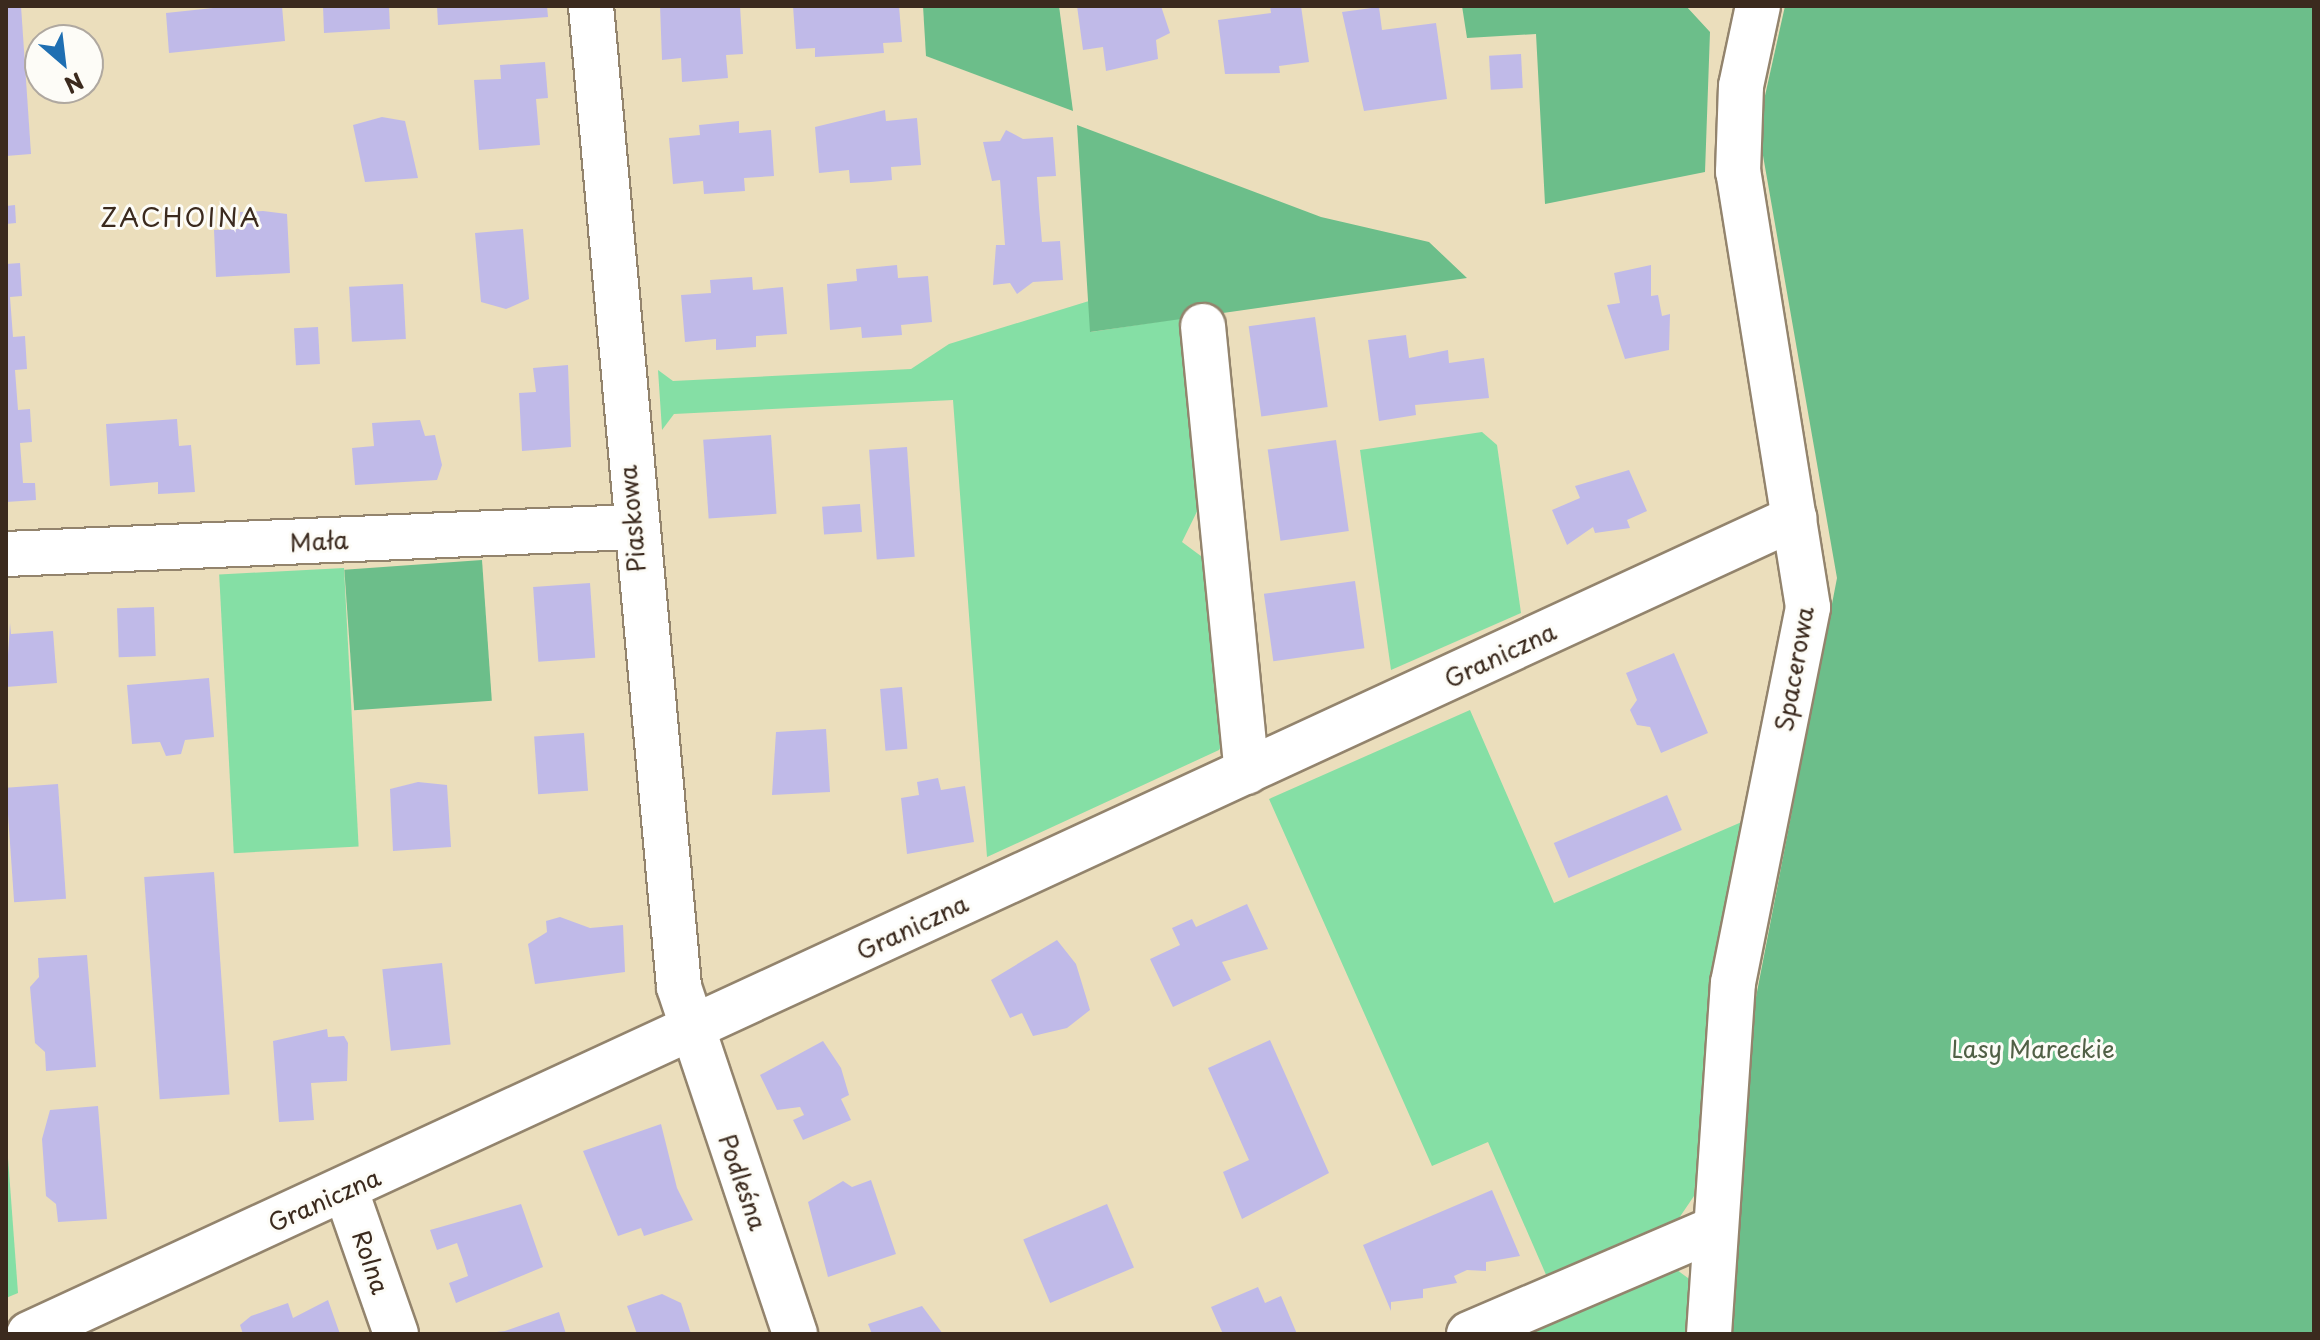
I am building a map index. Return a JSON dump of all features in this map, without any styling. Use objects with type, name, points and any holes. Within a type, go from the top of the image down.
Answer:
[{"type":"street","name":"Piaskowa","points":[[591,6],[632,527],[679,987],[690,1030]]},
{"type":"street","name":"Spacerowa","points":[[1709,1334],[1712,1230],[1733,983],[1808,607],[1738,172],[1741,86],[1758,6]]},
{"type":"street","points":[[1203,326],[1247,772]]},
{"type":"street","name":"Graniczna","points":[[29,1334],[346,1191],[1794,518]]},
{"type":"street","name":"Mała","points":[[6,554],[632,527]]},
{"type":"street","name":"Podleśna","points":[[690,1030],[795,1334]]},
{"type":"street","name":"Rolna","points":[[346,1191],[396,1334]]},
{"type":"street","points":[[1469,1334],[1712,1230]]},
{"type":"green space","points":[[923,6],[1059,6],[1073,111],[926,56]]},
{"type":"green space","points":[[1462,6],[1686,6],[1710,32],[1705,172],[1545,204],[1536,34],[1467,38]]},
{"type":"green space","name":"Lasy Mareckie","points":[[1785,6],[2314,6],[2314,1334],[1721,1334],[1740,1080],[1837,578],[1758,127]]},
{"type":"green space","points":[[1077,125],[1321,217],[1429,242],[1467,278],[1090,332]]},
{"type":"green space","points":[[1089,301],[1091,332],[1189,317],[1212,481],[1182,542],[1209,562],[1232,727],[1219,750],[987,857],[953,400],[674,414],[662,430],[658,370],[673,381],[911,369],[949,344]]},
{"type":"green space","points":[[1482,432],[1497,445],[1521,613],[1391,670],[1360,450]]},
{"type":"green space","points":[[482,560],[492,701],[354,710],[344,570]]},
{"type":"green space","points":[[344,568],[359,847],[234,853],[219,575]]},
{"type":"green space","points":[[1470,710],[1554,903],[1744,821],[1718,936],[1694,1196],[1675,1224],[1547,1277],[1488,1142],[1432,1166],[1269,799]]},
{"type":"green space","points":[[6,1131],[18,1293],[6,1298]]},
{"type":"green space","points":[[1677,1270],[1692,1281],[1687,1334],[1529,1334]]},
{"type":"building","points":[[6,6],[21,6],[24,104],[28,104],[31,154],[6,156]]},
{"type":"building","points":[[232,6],[282,6],[285,41],[169,53],[166,13]]},
{"type":"building","points":[[323,6],[389,6],[390,29],[324,33]]},
{"type":"building","points":[[437,6],[547,6],[548,17],[438,25]]},
{"type":"building","points":[[660,6],[740,6],[743,54],[726,55],[728,78],[682,82],[681,58],[662,60]]},
{"type":"building","points":[[793,6],[899,6],[902,42],[883,43],[884,53],[815,57],[815,48],[796,49]]},
{"type":"building","points":[[1077,6],[1161,6],[1170,33],[1156,40],[1158,59],[1106,71],[1103,47],[1083,50]]},
{"type":"building","points":[[1270,6],[1301,6],[1309,62],[1279,66],[1280,73],[1225,74],[1218,20],[1271,13]]},
{"type":"building","points":[[1379,7],[1382,30],[1436,23],[1447,99],[1364,111],[1342,12]]},
{"type":"building","points":[[1521,54],[1523,88],[1491,90],[1489,56]]},
{"type":"building","points":[[545,62],[548,98],[536,99],[540,145],[479,150],[474,80],[501,79],[500,65]]},
{"type":"building","points":[[885,110],[886,121],[917,118],[921,165],[891,167],[892,180],[871,182],[850,183],[849,170],[819,173],[815,127]]},
{"type":"building","points":[[382,117],[405,121],[418,178],[365,182],[353,125]]},
{"type":"building","points":[[739,121],[739,133],[771,130],[774,176],[744,178],[745,191],[704,194],[703,181],[673,184],[669,138],[700,135],[699,125]]},
{"type":"building","points":[[1006,130],[1023,139],[1053,137],[1056,176],[1037,177],[1039,207],[1042,242],[1060,241],[1063,280],[1033,282],[1017,294],[1010,283],[993,285],[996,245],[1005,245],[1000,180],[992,181],[983,142],[1000,141]]},
{"type":"building","points":[[15,205],[16,223],[6,224],[6,206]]},
{"type":"building","points":[[240,212],[287,214],[290,273],[216,277],[214,230],[241,229]]},
{"type":"building","points":[[523,229],[529,299],[506,309],[481,302],[475,233]]},
{"type":"building","points":[[20,263],[22,296],[10,297],[13,337],[25,336],[27,369],[15,370],[18,410],[30,409],[32,442],[20,443],[23,483],[35,483],[36,500],[6,502],[6,264]]},
{"type":"building","points":[[897,265],[898,278],[928,276],[932,322],[901,325],[902,335],[862,338],[861,327],[830,330],[827,284],[857,281],[856,269]]},
{"type":"building","points":[[1651,265],[1651,296],[1658,295],[1662,316],[1670,314],[1669,350],[1625,359],[1607,305],[1620,303],[1614,273]]},
{"type":"building","points":[[752,277],[753,290],[783,287],[787,334],[756,336],[756,347],[716,350],[716,339],[685,342],[681,295],[711,293],[710,280]]},
{"type":"building","points":[[403,284],[406,339],[352,342],[349,287]]},
{"type":"building","points":[[1315,317],[1328,407],[1261,416],[1249,326]]},
{"type":"building","points":[[318,327],[320,364],[296,365],[294,328]]},
{"type":"building","points":[[1406,335],[1409,358],[1448,350],[1449,363],[1484,358],[1489,398],[1415,405],[1416,415],[1379,421],[1368,340]]},
{"type":"building","points":[[568,365],[571,447],[522,451],[519,393],[536,392],[533,368]]},
{"type":"building","points":[[177,419],[179,446],[191,445],[195,492],[158,494],[158,482],[110,486],[106,424]]},
{"type":"building","points":[[420,420],[425,436],[435,435],[442,465],[437,480],[355,485],[352,448],[374,446],[372,423]]},
{"type":"building","points":[[771,435],[777,514],[709,519],[703,440]]},
{"type":"building","points":[[1336,440],[1349,531],[1280,541],[1268,450]]},
{"type":"building","points":[[907,447],[915,557],[877,559],[869,450]]},
{"type":"building","points":[[1629,470],[1647,511],[1627,520],[1630,528],[1595,533],[1593,527],[1567,545],[1552,510],[1580,498],[1575,486]]},
{"type":"building","points":[[860,504],[862,532],[824,535],[822,507]]},
{"type":"building","points":[[1355,581],[1364,648],[1273,661],[1264,594]]},
{"type":"building","points":[[590,583],[595,658],[538,662],[533,587]]},
{"type":"building","points":[[154,607],[156,656],[119,657],[117,608]]},
{"type":"building","points":[[10,623],[11,634],[53,631],[57,683],[6,687]]},
{"type":"building","points":[[1674,653],[1708,733],[1661,753],[1650,727],[1637,725],[1630,710],[1637,700],[1626,673]]},
{"type":"building","points":[[209,678],[214,737],[185,740],[181,754],[166,756],[160,742],[132,744],[127,685]]},
{"type":"building","points":[[902,687],[907,749],[885,751],[880,689]]},
{"type":"building","points":[[826,729],[830,792],[772,795],[776,732]]},
{"type":"building","points":[[584,733],[588,791],[538,794],[534,736]]},
{"type":"building","points":[[938,778],[941,790],[965,786],[974,842],[907,854],[901,798],[919,795],[917,782]]},
{"type":"building","points":[[418,782],[447,785],[451,847],[393,851],[390,789]]},
{"type":"building","points":[[58,784],[66,899],[14,902],[6,788]]},
{"type":"building","points":[[1667,795],[1682,830],[1569,878],[1554,843]]},
{"type":"building","points":[[214,872],[230,1094],[160,1099],[144,877]]},
{"type":"building","points":[[1247,904],[1268,949],[1222,962],[1231,980],[1173,1007],[1150,959],[1180,945],[1172,928],[1192,919],[1196,927]]},
{"type":"building","points":[[560,917],[590,928],[623,925],[625,972],[535,984],[528,944],[547,932],[546,921]]},
{"type":"building","points":[[1057,940],[1076,964],[1090,1010],[1067,1028],[1033,1036],[1022,1013],[1010,1018],[991,980]]},
{"type":"building","points":[[87,955],[96,1067],[46,1071],[45,1052],[35,1043],[30,987],[39,977],[38,958]]},
{"type":"building","points":[[442,963],[451,1045],[391,1051],[382,969]]},
{"type":"building","points":[[327,1029],[328,1037],[344,1036],[348,1043],[347,1081],[311,1083],[314,1120],[279,1122],[273,1041]]},
{"type":"building","points":[[1270,1040],[1329,1173],[1242,1219],[1223,1172],[1249,1160],[1208,1068]]},
{"type":"building","points":[[823,1041],[841,1068],[849,1095],[841,1099],[851,1120],[803,1140],[793,1120],[804,1115],[800,1107],[777,1110],[760,1075]]},
{"type":"building","points":[[98,1106],[107,1219],[58,1222],[56,1204],[46,1196],[42,1139],[50,1110]]},
{"type":"building","points":[[661,1124],[677,1188],[693,1220],[644,1236],[641,1228],[618,1236],[583,1151]]},
{"type":"building","points":[[871,1180],[896,1254],[828,1277],[808,1202],[843,1181],[852,1187]]},
{"type":"building","points":[[1492,1190],[1520,1256],[1486,1262],[1486,1271],[1467,1270],[1454,1276],[1457,1283],[1423,1289],[1423,1298],[1391,1302],[1391,1311],[1363,1245]]},
{"type":"building","points":[[521,1204],[543,1267],[456,1303],[449,1283],[468,1276],[457,1243],[437,1250],[430,1230]]},
{"type":"building","points":[[1107,1204],[1134,1268],[1050,1303],[1023,1240]]},
{"type":"building","points":[[1258,1287],[1265,1303],[1281,1296],[1297,1334],[1223,1334],[1211,1307]]},
{"type":"building","points":[[662,1294],[681,1303],[691,1334],[637,1334],[627,1306]]},
{"type":"building","points":[[328,1300],[340,1334],[243,1334],[240,1325],[251,1316],[288,1303],[293,1318]]},
{"type":"building","points":[[922,1306],[943,1334],[872,1334],[868,1324]]},
{"type":"building","points":[[559,1312],[566,1334],[480,1334],[505,1331]]},
{"type":"district","name":"ZACHOINA","points":[[181,217]]}]
